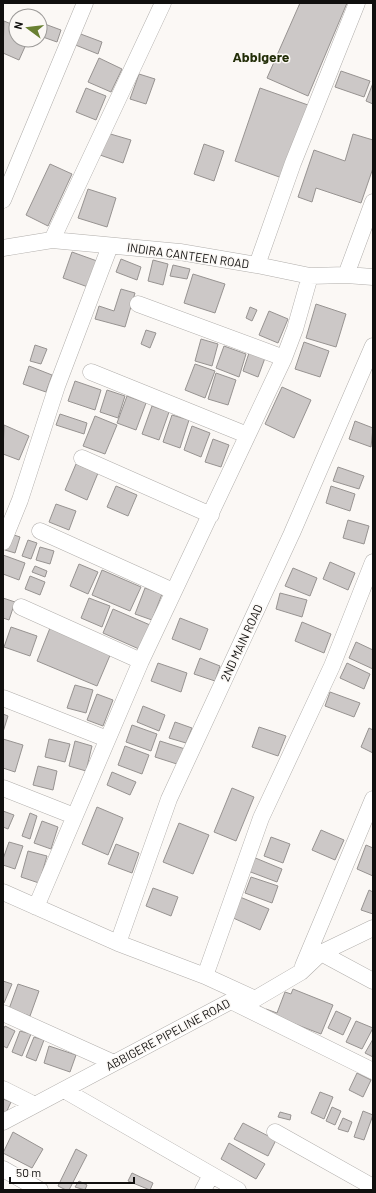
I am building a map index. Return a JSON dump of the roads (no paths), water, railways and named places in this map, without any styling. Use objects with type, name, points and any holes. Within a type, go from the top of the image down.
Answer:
[{"type":"street","points":[[3,200],[85,3]]},
{"type":"street","points":[[52,240],[163,3]]},
{"type":"street","points":[[257,265],[293,163],[357,3]]},
{"type":"street","points":[[346,275],[373,202]]},
{"type":"street","name":"INDIRA CANTEEN ROAD","points":[[3,248],[52,240],[180,252],[310,276],[346,275],[373,277]]},
{"type":"street","points":[[3,542],[20,500],[57,386],[110,246]]},
{"type":"street","points":[[36,907],[141,661],[173,591],[211,515],[246,435],[284,358],[295,329],[310,276]]},
{"type":"street","points":[[138,304],[284,358]]},
{"type":"street","name":"2ND MAIN ROAD","points":[[118,942],[169,800],[292,533],[373,346]]},
{"type":"street","points":[[91,372],[246,435]]},
{"type":"street","points":[[82,458],[211,515]]},
{"type":"street","points":[[40,531],[173,591]]},
{"type":"street","points":[[205,976],[261,818],[332,666],[373,562]]},
{"type":"street","points":[[21,607],[141,661]]},
{"type":"street","points":[[3,698],[107,739]]},
{"type":"street","points":[[3,788],[74,816]]},
{"type":"street","points":[[301,972],[373,798]]},
{"type":"street","points":[[3,892],[118,942],[205,976],[255,999]]},
{"type":"street","name":"ABBIGERE PIPELINE ROAD","points":[[3,1122],[232,1001],[255,999],[301,972],[321,953],[373,928]]},
{"type":"street","points":[[321,953],[373,981]]},
{"type":"street","points":[[232,1001],[373,1071]]},
{"type":"street","points":[[3,1013],[114,1063]]},
{"type":"street","points":[[3,1089],[35,1105]]},
{"type":"street","points":[[64,1090],[238,1190]]},
{"type":"street","points":[[275,1132],[373,1187]]},
{"type":"street","points":[[3,1169],[40,1190]]},
{"type":"street","points":[[203,1190],[211,1175]]},
{"type":"district","name":"Abbigere","points":[[261,57]]}]
